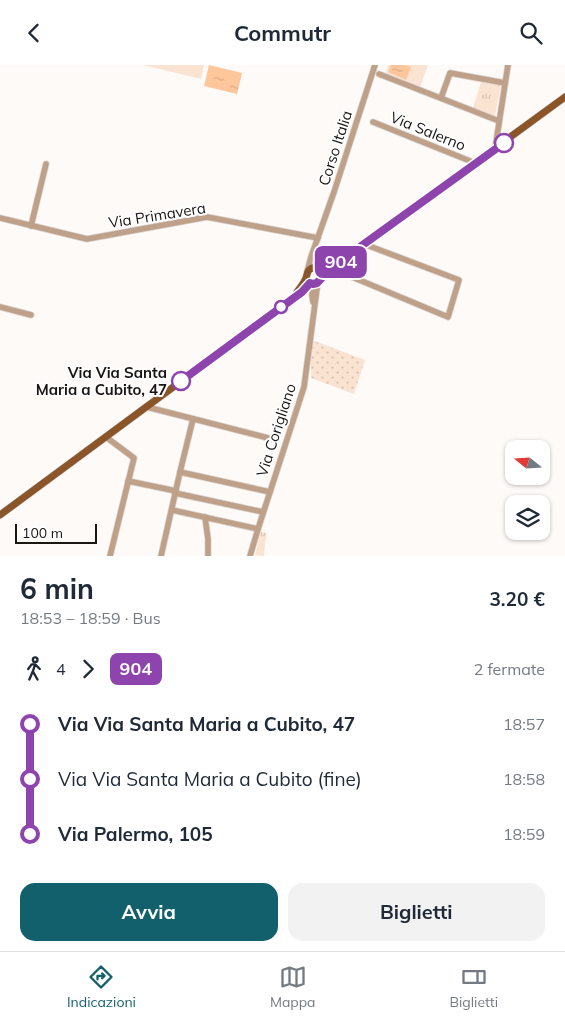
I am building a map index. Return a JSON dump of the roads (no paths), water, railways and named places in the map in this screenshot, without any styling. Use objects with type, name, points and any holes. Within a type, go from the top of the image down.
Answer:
[{"type":"main road","points":[[290,300],[312,279],[333,269],[364,244],[565,97]]},
{"type":"main road","points":[[312,279],[311,269],[333,269]]},
{"type":"main road","points":[[0,515],[302,292],[312,279],[321,275],[319,270]]},
{"type":"street","name":"Corso Italia","points":[[318,238],[375,65]]},
{"type":"street","points":[[495,149],[508,65]]},
{"type":"street","points":[[441,99],[450,73],[505,83]]},
{"type":"street","points":[[380,75],[499,121]]},
{"type":"street","name":"Via Salerno","points":[[373,122],[475,163]]},
{"type":"street","points":[[31,226],[46,164]]},
{"type":"street","name":"Via Primavera","points":[[0,218],[87,239],[207,217],[318,238]]},
{"type":"street","points":[[318,238],[314,258],[319,270]]},
{"type":"street","points":[[314,309],[311,257],[318,238]]},
{"type":"street","points":[[333,269],[448,317],[459,280],[364,244]]},
{"type":"street","points":[[312,279],[314,309]]},
{"type":"street","points":[[302,292],[312,295]]},
{"type":"street","points":[[0,307],[30,315]]},
{"type":"street","name":"Via Corigliano","points":[[250,556],[304,387],[314,309]]},
{"type":"street","points":[[147,407],[272,439]]},
{"type":"street","points":[[162,556],[193,419]]},
{"type":"street","points":[[106,437],[134,458],[110,556]]},
{"type":"street","points":[[180,472],[270,492]]},
{"type":"street","points":[[128,481],[263,512]]},
{"type":"street","points":[[172,509],[258,529]]},
{"type":"street","points":[[205,517],[208,556]]},
{"type":"water","points":[[209,65],[242,73],[237,94],[204,86]]},
{"type":"water","points":[[391,65],[411,67],[406,80],[388,72]]},
{"type":"place","name":"Via Via Santa Maria a Cubito, 47","points":[[181,381]]}]
